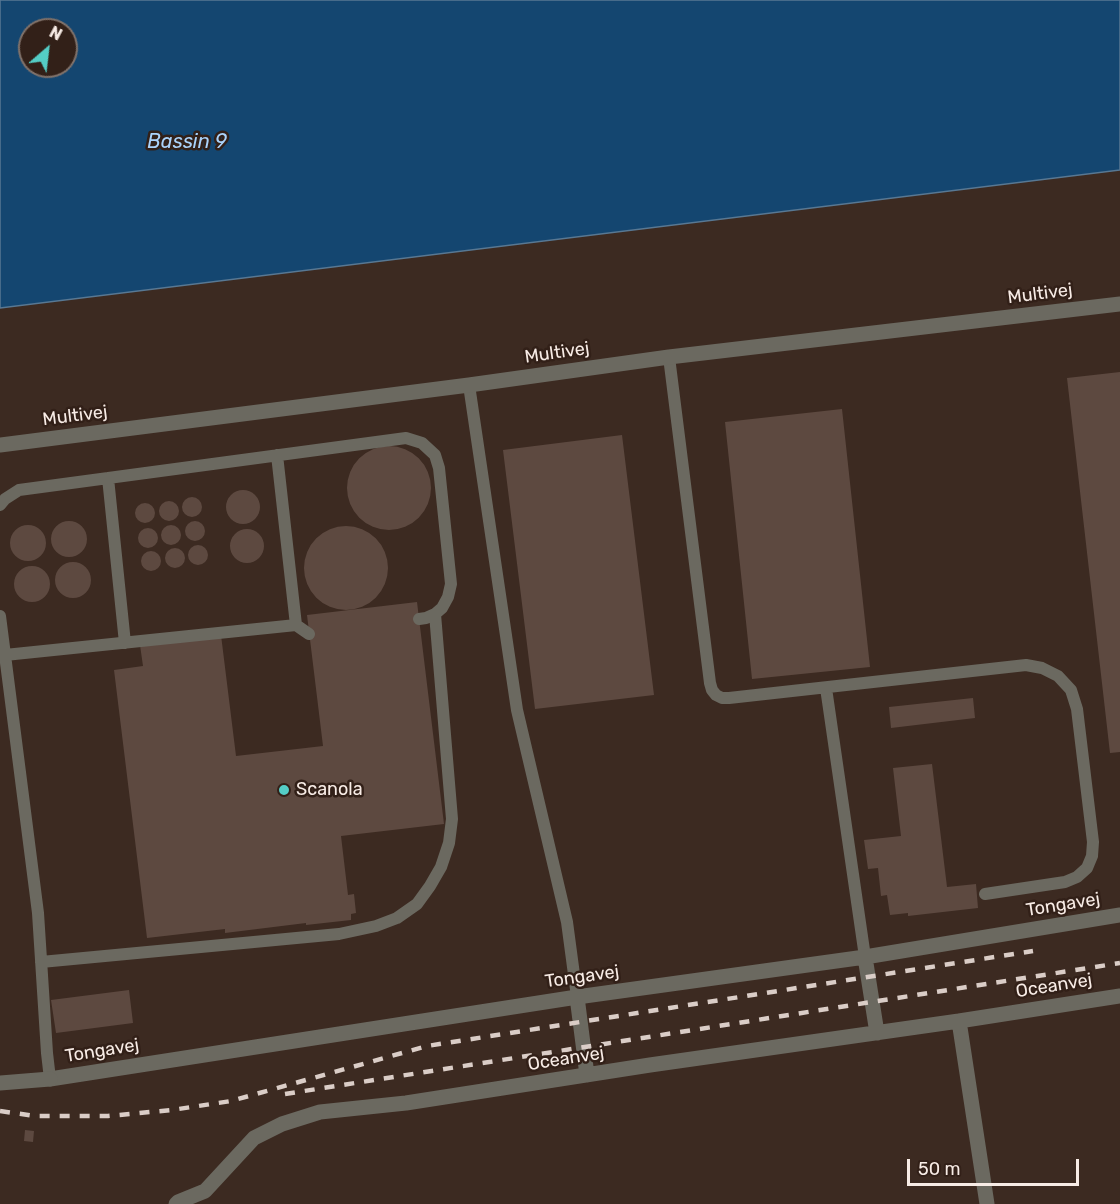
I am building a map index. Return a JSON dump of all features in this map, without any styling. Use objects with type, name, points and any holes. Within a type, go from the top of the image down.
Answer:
[{"type":"street","name":"Multivej","points":[[0,445],[669,357],[1120,304]]},
{"type":"street","name":"Tongavej","points":[[0,1083],[50,1079],[577,997],[865,957],[1120,915]]},
{"type":"street","points":[[865,957],[877,1033]]},
{"type":"street","name":"Oceanvej","points":[[176,1204],[205,1197],[254,1138],[282,1124],[320,1112],[406,1103],[1120,996]]},
{"type":"street","points":[[577,997],[587,1075]]},
{"type":"street","points":[[959,1021],[987,1204]]},
{"type":"lane","points":[[669,357],[710,683],[716,694],[722,698],[729,698],[1026,665],[1042,668],[1058,676],[1071,690],[1077,709],[1093,842],[1092,856],[1087,868],[1077,877],[1065,882],[985,894]]},
{"type":"lane","points":[[469,385],[517,710],[567,922],[577,997]]},
{"type":"lane","points":[[0,504],[20,490],[406,438],[422,443],[435,455],[439,468],[451,584],[442,608],[426,618],[419,618]]},
{"type":"lane","points":[[277,455],[296,625]]},
{"type":"lane","points":[[108,478],[125,643]]},
{"type":"lane","points":[[41,962],[339,934],[376,926],[397,918],[417,904],[441,867],[449,843],[452,819],[435,614]]},
{"type":"lane","points":[[0,616],[38,913],[50,1079]]},
{"type":"lane","points":[[5,655],[296,625],[309,634]]},
{"type":"lane","points":[[826,688],[865,957]]},
{"type":"water","name":"Bassin 9","points":[[0,0],[1120,0],[1120,170],[0,308]]},
{"type":"building","points":[[1120,372],[1120,752],[1110,753],[1067,378]]},
{"type":"building","points":[[842,409],[870,667],[752,679],[725,422]]},
{"type":"building","points":[[622,435],[654,695],[535,709],[503,450]]},
{"type":"building","points":[[389,446],[412,453],[424,465],[431,488],[424,511],[412,523],[389,530],[366,523],[354,511],[347,488],[354,465],[366,453]]},
{"type":"building","points":[[243,490],[255,495],[260,507],[255,519],[243,524],[231,519],[226,507],[231,495]]},
{"type":"building","points":[[192,497],[199,500],[202,507],[199,514],[192,517],[185,514],[182,507],[185,500]]},
{"type":"building","points":[[169,501],[176,504],[179,511],[176,518],[169,521],[162,518],[159,511],[162,504]]},
{"type":"building","points":[[145,503],[152,506],[155,513],[152,520],[145,523],[138,520],[135,513],[138,506]]},
{"type":"building","points":[[69,521],[82,526],[87,539],[82,552],[69,557],[56,552],[51,539],[56,526]]},
{"type":"building","points":[[195,521],[202,524],[205,531],[202,538],[195,541],[188,538],[185,531],[188,524]]},
{"type":"building","points":[[28,525],[41,530],[46,543],[41,556],[28,561],[15,556],[10,543],[15,530]]},
{"type":"building","points":[[171,525],[178,528],[181,535],[178,542],[171,545],[164,542],[161,535],[164,528]]},
{"type":"building","points":[[346,526],[369,533],[381,545],[388,568],[381,591],[369,603],[346,610],[323,603],[311,591],[304,568],[311,545],[323,533]]},
{"type":"building","points":[[148,528],[155,531],[158,538],[155,545],[148,548],[141,545],[138,538],[141,531]]},
{"type":"building","points":[[247,529],[259,534],[264,546],[259,558],[247,563],[235,558],[230,546],[235,534]]},
{"type":"building","points":[[198,545],[205,548],[208,555],[205,562],[198,565],[191,562],[188,555],[191,548]]},
{"type":"building","points":[[175,548],[182,551],[185,558],[182,565],[175,568],[168,565],[165,558],[168,551]]},
{"type":"building","points":[[151,551],[158,554],[161,561],[158,568],[151,571],[144,568],[141,561],[144,554]]},
{"type":"building","points":[[73,562],[86,567],[91,580],[86,593],[73,598],[60,593],[55,580],[60,567]]},
{"type":"building","points":[[32,566],[45,571],[50,584],[45,597],[32,602],[19,597],[14,584],[19,571]]},
{"type":"building","name":"Scanola","points":[[417,602],[444,824],[341,836],[348,895],[354,894],[356,913],[351,914],[351,920],[225,933],[225,929],[147,938],[114,670],[143,666],[140,645],[221,635],[236,756],[323,746],[307,615]]},
{"type":"building","points":[[973,698],[975,718],[891,728],[889,707]]},
{"type":"building","points":[[932,764],[947,887],[976,884],[978,908],[908,916],[908,913],[890,915],[887,895],[881,896],[878,868],[868,869],[864,840],[901,836],[893,768]]},
{"type":"building","points":[[129,990],[133,1023],[56,1033],[51,1000]]},
{"type":"building","points":[[25,1130],[34,1131],[33,1142],[24,1141]]},
{"type":"railway","points":[[0,1111],[35,1116],[108,1116],[231,1101],[427,1046],[1033,951]]},
{"type":"railway","points":[[285,1094],[1120,963]]},
{"type":"place","name":"Scanola","points":[[284,790]]}]
